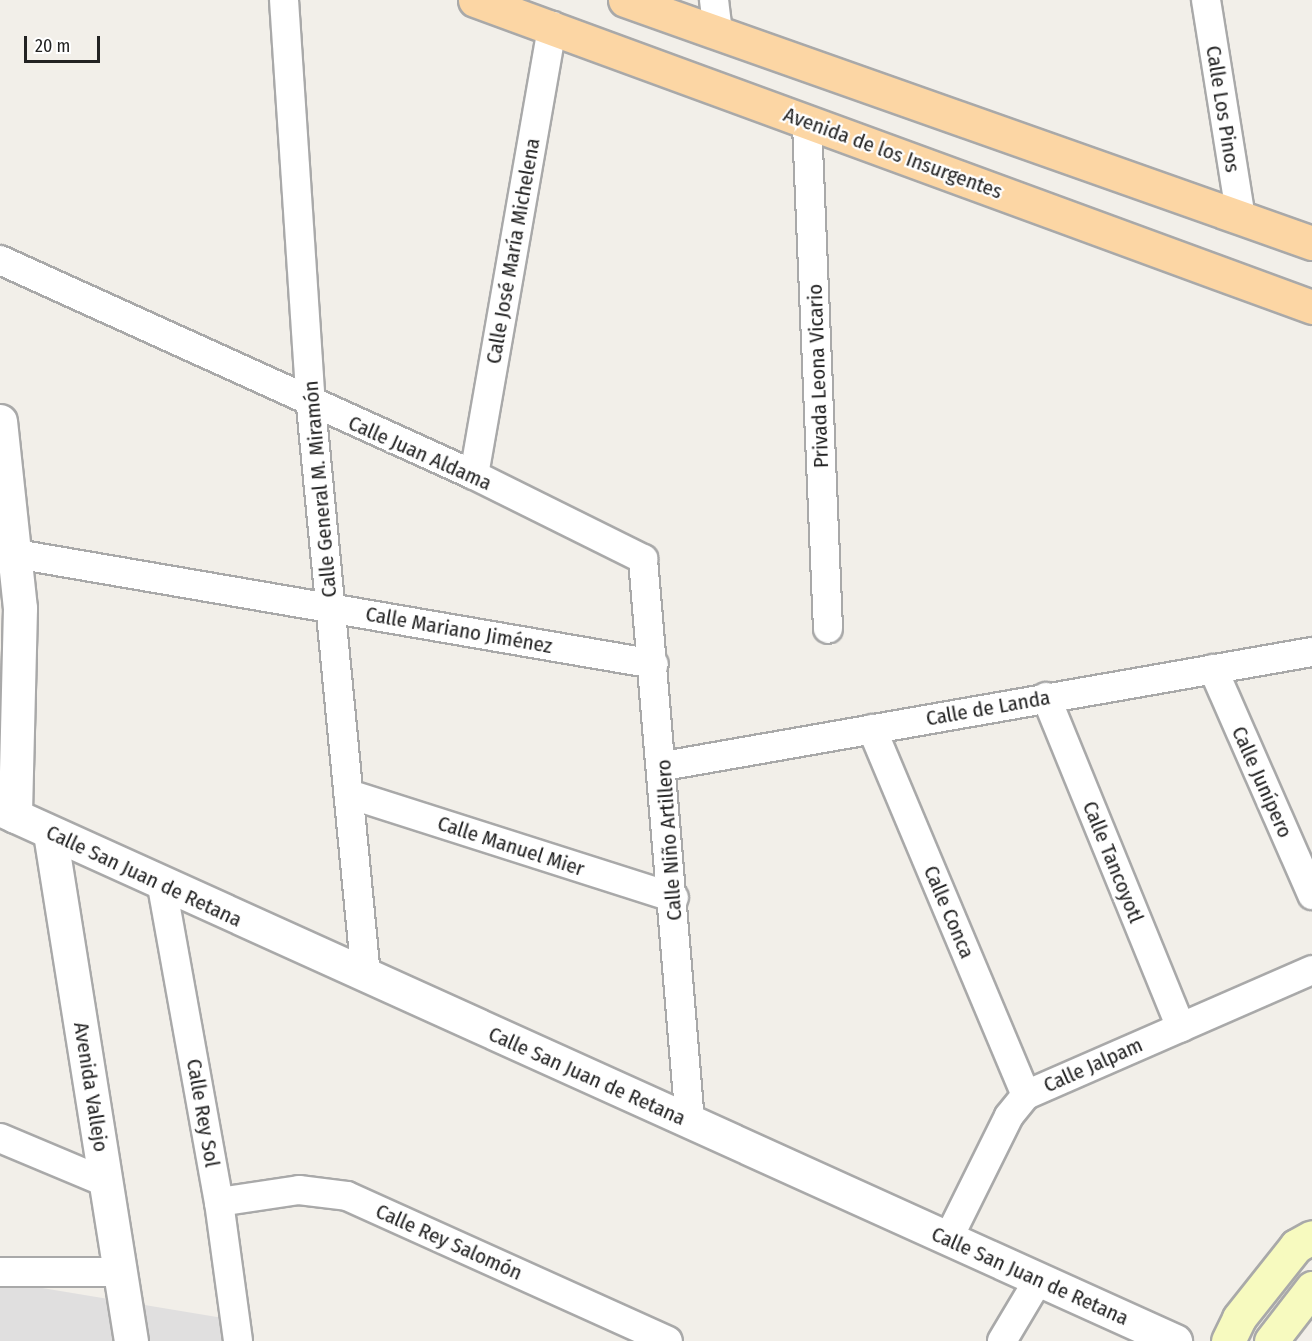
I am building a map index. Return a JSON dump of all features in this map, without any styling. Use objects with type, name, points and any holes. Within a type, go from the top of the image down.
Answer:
[{"type":"main road","name":"Avenida de los Insurgentes","points":[[475,0],[552,26],[807,124],[1309,299]]},
{"type":"main road","points":[[625,0],[716,16],[1311,245]]},
{"type":"main road","points":[[1228,1341],[1239,1318],[1296,1246],[1312,1237]]},
{"type":"main road","points":[[1271,1341],[1312,1288]]},
{"type":"street","name":"Calle General M. Miramón","points":[[284,0],[311,406],[366,976]]},
{"type":"street","name":"Calle Los Pinos","points":[[1206,0],[1241,218]]},
{"type":"street","name":"Calle José María Michelena","points":[[474,475],[552,26]]},
{"type":"street","name":"Privada Leona Vicario","points":[[807,124],[828,629]]},
{"type":"street","name":"Calle Juan Aldama","points":[[0,260],[311,406],[474,475],[643,559]]},
{"type":"street","points":[[1,436],[16,554],[7,812]]},
{"type":"street","name":"Calle Mariano Jiménez","points":[[16,554],[654,664]]},
{"type":"street","name":"Calle Niño Artillero","points":[[643,559],[664,766],[690,1122]]},
{"type":"street","name":"Calle de Landa","points":[[664,766],[1312,652]]},
{"type":"street","name":"Calle Junípero","points":[[1213,669],[1312,895]]},
{"type":"street","name":"Calle Tancoyotl","points":[[1046,697],[1181,1027]]},
{"type":"street","name":"Calle Conca","points":[[872,729],[1026,1095]]},
{"type":"street","name":"Calle Manuel Mier","points":[[349,794],[674,898]]},
{"type":"street","name":"Calle San Juan de Retana","points":[[7,812],[162,886],[1175,1341]]},
{"type":"street","name":"Avenida Vallejo","points":[[50,833],[131,1341]]},
{"type":"street","name":"Calle Rey Sol","points":[[162,886],[219,1202],[238,1341]]},
{"type":"street","name":"Calle Jalpam","points":[[948,1239],[1012,1110],[1026,1095],[1312,970]]},
{"type":"street","points":[[0,1138],[107,1183]]},
{"type":"street","name":"Calle Rey Salomón","points":[[219,1202],[299,1190],[347,1196],[668,1341]]},
{"type":"street","points":[[0,1272],[121,1272]]},
{"type":"street","points":[[1002,1341],[1039,1279]]},
{"type":"shaded area","points":[[0,1281],[235,1320],[238,1341],[0,1341]]}]
